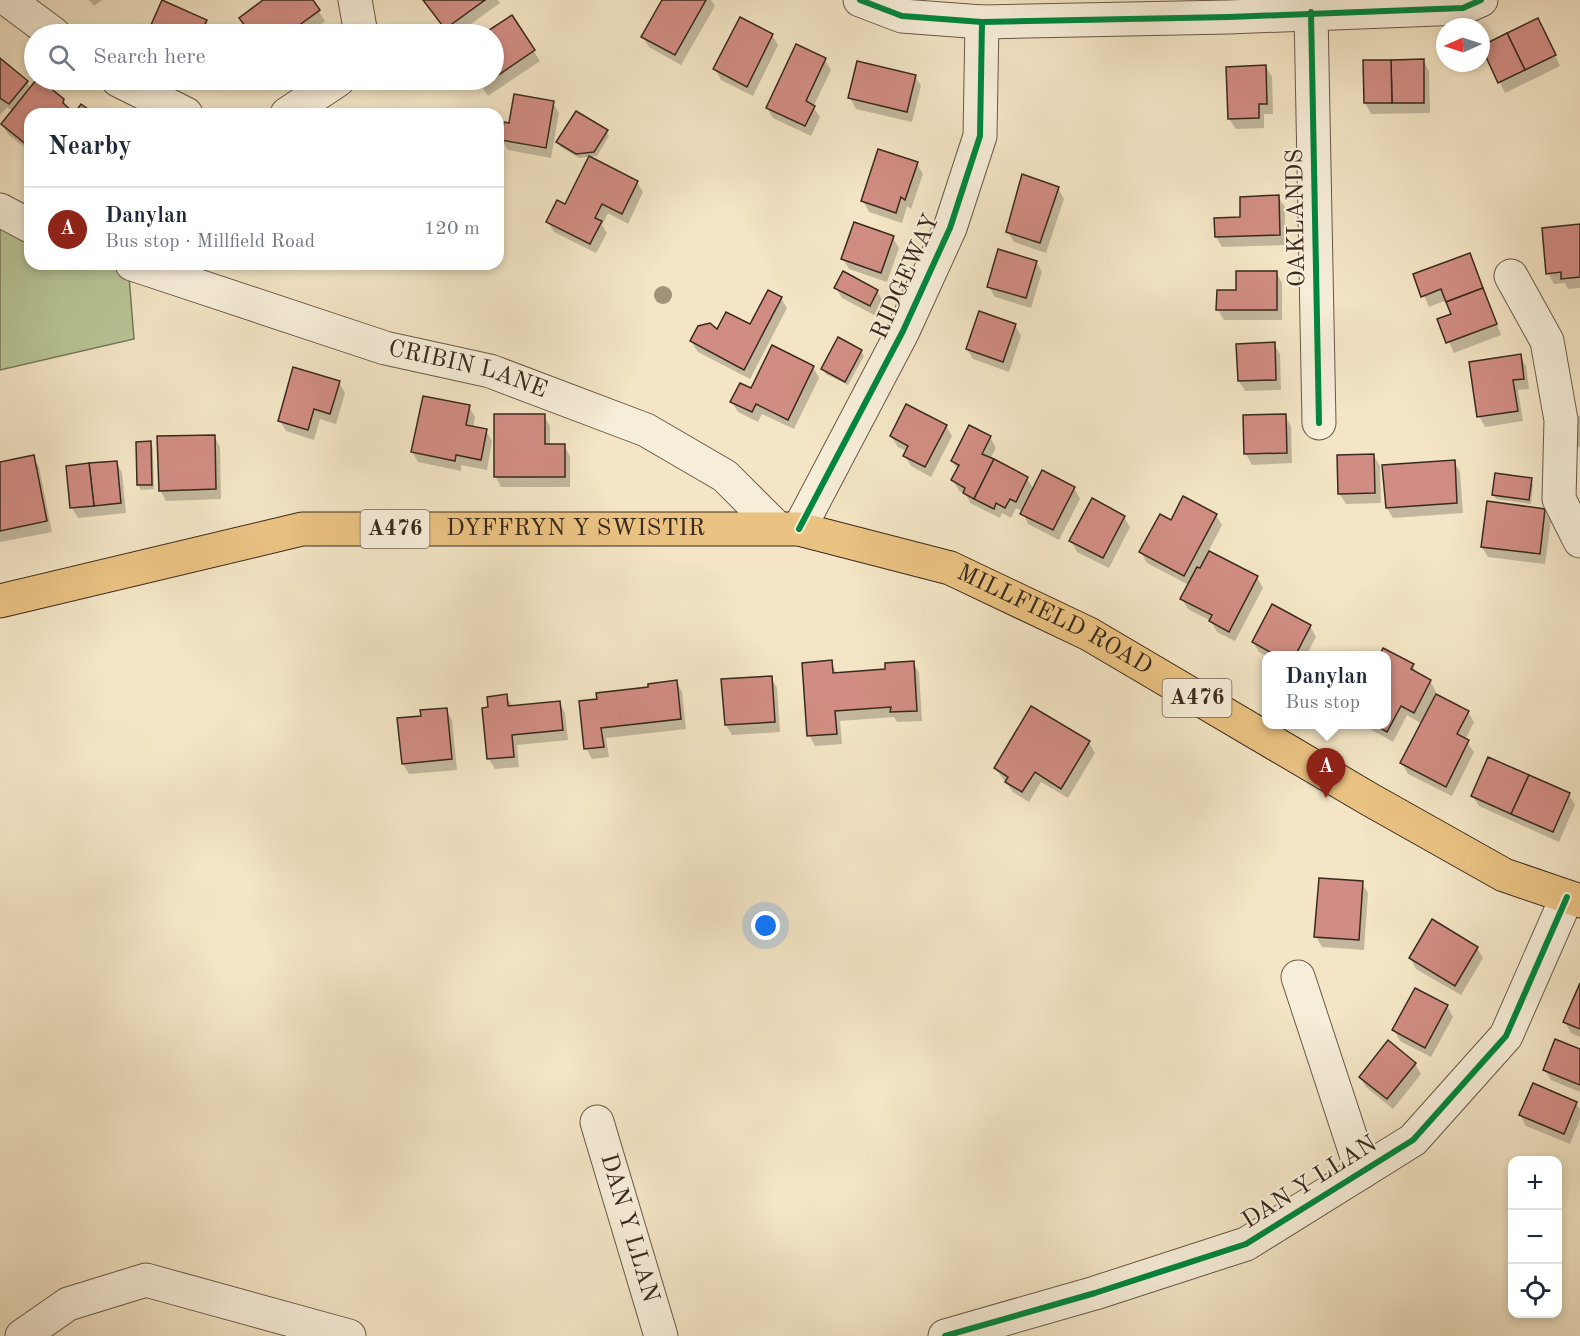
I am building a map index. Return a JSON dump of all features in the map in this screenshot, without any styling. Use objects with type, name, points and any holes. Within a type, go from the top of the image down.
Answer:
[{"type":"main road","name":"DYFFRYN Y SWISTIR","points":[[0,601],[302,529],[788,529]]},
{"type":"main road","name":"MILLFIELD ROAD","points":[[788,529],[950,568],[1089,634],[1504,875],[1574,899]]},
{"type":"street","points":[[8,0],[40,24]]},
{"type":"street","points":[[355,0],[359,24]]},
{"type":"street","points":[[860,0],[902,16],[982,22],[1227,9],[1311,12],[1463,8],[1481,0]]},
{"type":"street","name":"OAKLANDS","points":[[1311,12],[1319,423]]},
{"type":"street","name":"RIDGEWAY","points":[[788,529],[903,331],[950,228],[980,136],[982,22]]},
{"type":"street","points":[[138,90],[174,108]]},
{"type":"street","points":[[296,108],[323,90]]},
{"type":"street","points":[[0,210],[24,223]]},
{"type":"street","name":"CRIBIN LANE","points":[[150,270],[385,348],[490,371],[646,430],[725,476],[788,529]]},
{"type":"street","points":[[1510,276],[1547,341],[1561,420],[1559,499],[1580,541]]},
{"type":"street","points":[[1561,420],[1580,392]]},
{"type":"street","name":"DAN Y LLAN","points":[[945,1336],[1246,1244],[1413,1140],[1506,1036],[1574,899]]},
{"type":"street","name":"DAN Y LLAN","points":[[1298,977],[1362,1172]]},
{"type":"street","name":"DAN Y LLAN","points":[[597,1122],[661,1336]]},
{"type":"street","points":[[22,1336],[68,1304],[146,1280],[349,1336]]},
{"type":"green space","points":[[0,195],[24,209],[24,270],[128,270],[134,339],[0,370]]},
{"type":"building","points":[[162,0],[207,20],[205,24],[151,24]]},
{"type":"building","points":[[263,0],[313,0],[320,10],[301,24],[244,24],[239,18]]},
{"type":"building","points":[[423,0],[485,0],[452,24],[441,24]]},
{"type":"building","points":[[662,0],[706,0],[675,55],[641,37]]},
{"type":"building","points":[[512,15],[535,50],[504,71],[504,24],[498,24]]},
{"type":"building","points":[[740,17],[773,34],[747,87],[713,69]]},
{"type":"building","points":[[1538,18],[1556,55],[1525,70],[1507,33]]},
{"type":"building","points":[[1507,33],[1525,70],[1498,83],[1490,66],[1490,42]]},
{"type":"building","points":[[796,44],[826,58],[806,101],[815,106],[805,126],[766,108]]},
{"type":"building","points":[[0,58],[24,78],[24,86],[9,104],[0,98]]},
{"type":"building","points":[[1424,59],[1424,103],[1392,103],[1391,60]]},
{"type":"building","points":[[1363,60],[1391,60],[1392,103],[1364,103]]},
{"type":"building","points":[[857,61],[916,75],[907,112],[848,98]]},
{"type":"building","points":[[1266,65],[1267,104],[1259,104],[1259,118],[1228,119],[1226,67]]},
{"type":"building","points":[[28,90],[53,90],[64,99],[63,103],[69,108],[24,108],[24,143],[1,124]]},
{"type":"building","points":[[514,94],[554,101],[546,148],[504,141],[504,122],[509,123]]},
{"type":"building","points":[[576,111],[608,130],[594,152],[576,154],[556,142]]},
{"type":"building","points":[[878,149],[918,162],[905,200],[901,197],[896,213],[861,201]]},
{"type":"building","points":[[589,156],[638,181],[622,214],[602,204],[595,218],[602,221],[590,244],[546,222],[557,200],[565,204]]},
{"type":"building","points":[[1022,174],[1059,187],[1040,243],[1006,232]]},
{"type":"building","points":[[1279,195],[1280,235],[1215,237],[1214,218],[1240,217],[1240,197]]},
{"type":"building","points":[[854,222],[894,236],[881,273],[841,259]]},
{"type":"building","points":[[1580,224],[1580,277],[1561,279],[1561,272],[1546,274],[1542,228]]},
{"type":"building","points":[[998,249],[1037,261],[1026,298],[987,287]]},
{"type":"building","points":[[1470,253],[1483,288],[1446,302],[1441,289],[1421,297],[1413,274]]},
{"type":"building","points":[[843,271],[878,290],[870,306],[834,288]]},
{"type":"building","points":[[1236,271],[1277,271],[1277,310],[1216,310],[1217,290],[1236,290]]},
{"type":"building","points":[[1483,288],[1497,324],[1446,343],[1437,319],[1451,314],[1446,302]]},
{"type":"building","points":[[768,290],[782,297],[744,370],[690,341],[698,326],[710,323],[717,329],[726,312],[750,324]]},
{"type":"building","points":[[979,311],[1016,324],[1003,362],[966,349]]},
{"type":"building","points":[[838,337],[862,350],[845,382],[821,369]]},
{"type":"building","points":[[1275,342],[1276,380],[1238,381],[1236,344]]},
{"type":"building","points":[[772,345],[814,366],[788,420],[756,404],[752,412],[730,402],[740,383],[751,388]]},
{"type":"building","points":[[1521,354],[1524,379],[1513,380],[1518,411],[1477,417],[1469,362]]},
{"type":"building","points":[[293,367],[340,381],[330,414],[314,409],[308,430],[278,421]]},
{"type":"building","points":[[423,396],[470,405],[466,425],[487,429],[481,460],[456,455],[455,461],[411,452]]},
{"type":"building","points":[[906,404],[947,425],[925,467],[903,456],[908,446],[890,436]]},
{"type":"building","points":[[494,414],[545,414],[545,444],[565,444],[565,477],[494,477]]},
{"type":"building","points":[[1286,414],[1287,453],[1244,454],[1243,415]]},
{"type":"building","points":[[969,425],[991,436],[982,454],[994,459],[974,499],[963,493],[965,488],[951,480],[959,465],[951,461]]},
{"type":"building","points":[[215,435],[216,489],[159,491],[157,436]]},
{"type":"building","points":[[151,441],[152,485],[137,485],[136,442]]},
{"type":"building","points":[[1374,454],[1375,493],[1338,494],[1337,455]]},
{"type":"building","points":[[34,455],[47,521],[0,531],[0,462]]},
{"type":"building","points":[[994,459],[1028,477],[1016,502],[1010,499],[1005,508],[996,503],[994,509],[974,499]]},
{"type":"building","points":[[1455,460],[1457,503],[1386,508],[1382,465]]},
{"type":"building","points":[[117,461],[121,503],[94,506],[89,463]]},
{"type":"building","points":[[89,463],[94,506],[70,508],[66,466]]},
{"type":"building","points":[[1042,470],[1075,487],[1053,530],[1020,514]]},
{"type":"building","points":[[1495,473],[1532,478],[1529,500],[1492,495]]},
{"type":"building","points":[[1183,496],[1217,514],[1184,576],[1139,552],[1160,514],[1171,520]]},
{"type":"building","points":[[1092,498],[1125,516],[1103,558],[1069,541]]},
{"type":"building","points":[[1487,501],[1545,509],[1540,554],[1481,547]]},
{"type":"building","points":[[1209,551],[1258,576],[1229,632],[1209,621],[1212,615],[1180,599],[1197,567],[1200,568]]},
{"type":"building","points":[[1272,604],[1311,625],[1298,651],[1268,651],[1252,642]]},
{"type":"building","points":[[1391,652],[1414,664],[1411,669],[1431,680],[1414,713],[1401,706],[1391,725]]},
{"type":"building","points":[[832,660],[833,673],[885,669],[885,663],[914,661],[917,711],[890,712],[891,707],[835,711],[837,734],[807,736],[802,663]]},
{"type":"building","points":[[772,676],[775,722],[725,725],[721,679]]},
{"type":"building","points":[[677,680],[681,719],[601,728],[604,747],[584,749],[579,701],[597,699],[596,693],[648,687],[648,684]]},
{"type":"building","points":[[507,694],[508,706],[560,701],[563,730],[512,735],[514,757],[487,759],[482,708],[488,707],[487,697]]},
{"type":"building","points":[[1436,694],[1469,711],[1457,734],[1469,740],[1446,787],[1400,763]]},
{"type":"building","points":[[1031,706],[1090,741],[1061,789],[1035,772],[1022,792],[1005,782],[1008,777],[994,768]]},
{"type":"building","points":[[447,708],[452,759],[402,764],[397,718],[421,716],[420,710]]},
{"type":"building","points":[[1488,757],[1529,775],[1511,814],[1471,796]]},
{"type":"building","points":[[1529,775],[1570,793],[1553,832],[1511,814]]},
{"type":"building","points":[[1319,878],[1363,881],[1359,940],[1314,937]]},
{"type":"building","points":[[1432,919],[1478,947],[1455,986],[1409,958]]},
{"type":"building","points":[[1580,983],[1580,1029],[1563,1022]]},
{"type":"building","points":[[1415,988],[1448,1005],[1425,1048],[1392,1030]]},
{"type":"building","points":[[1555,1039],[1580,1049],[1580,1085],[1543,1070]]},
{"type":"building","points":[[1388,1040],[1416,1063],[1387,1099],[1359,1077]]},
{"type":"building","points":[[1533,1083],[1577,1102],[1564,1134],[1519,1115]]},
{"type":"cycle path","points":[[860,0],[902,16],[982,22],[1229,17],[1463,8],[1481,0]]},
{"type":"cycle path","points":[[1311,12],[1319,423]]},
{"type":"cycle path","points":[[799,529],[903,331],[950,228],[980,136],[982,22]]},
{"type":"cycle path","points":[[945,1336],[1095,1293],[1246,1244],[1413,1140],[1506,1036],[1567,897]]},
{"type":"place","name":"Danylan","points":[[1326,798]]}]
